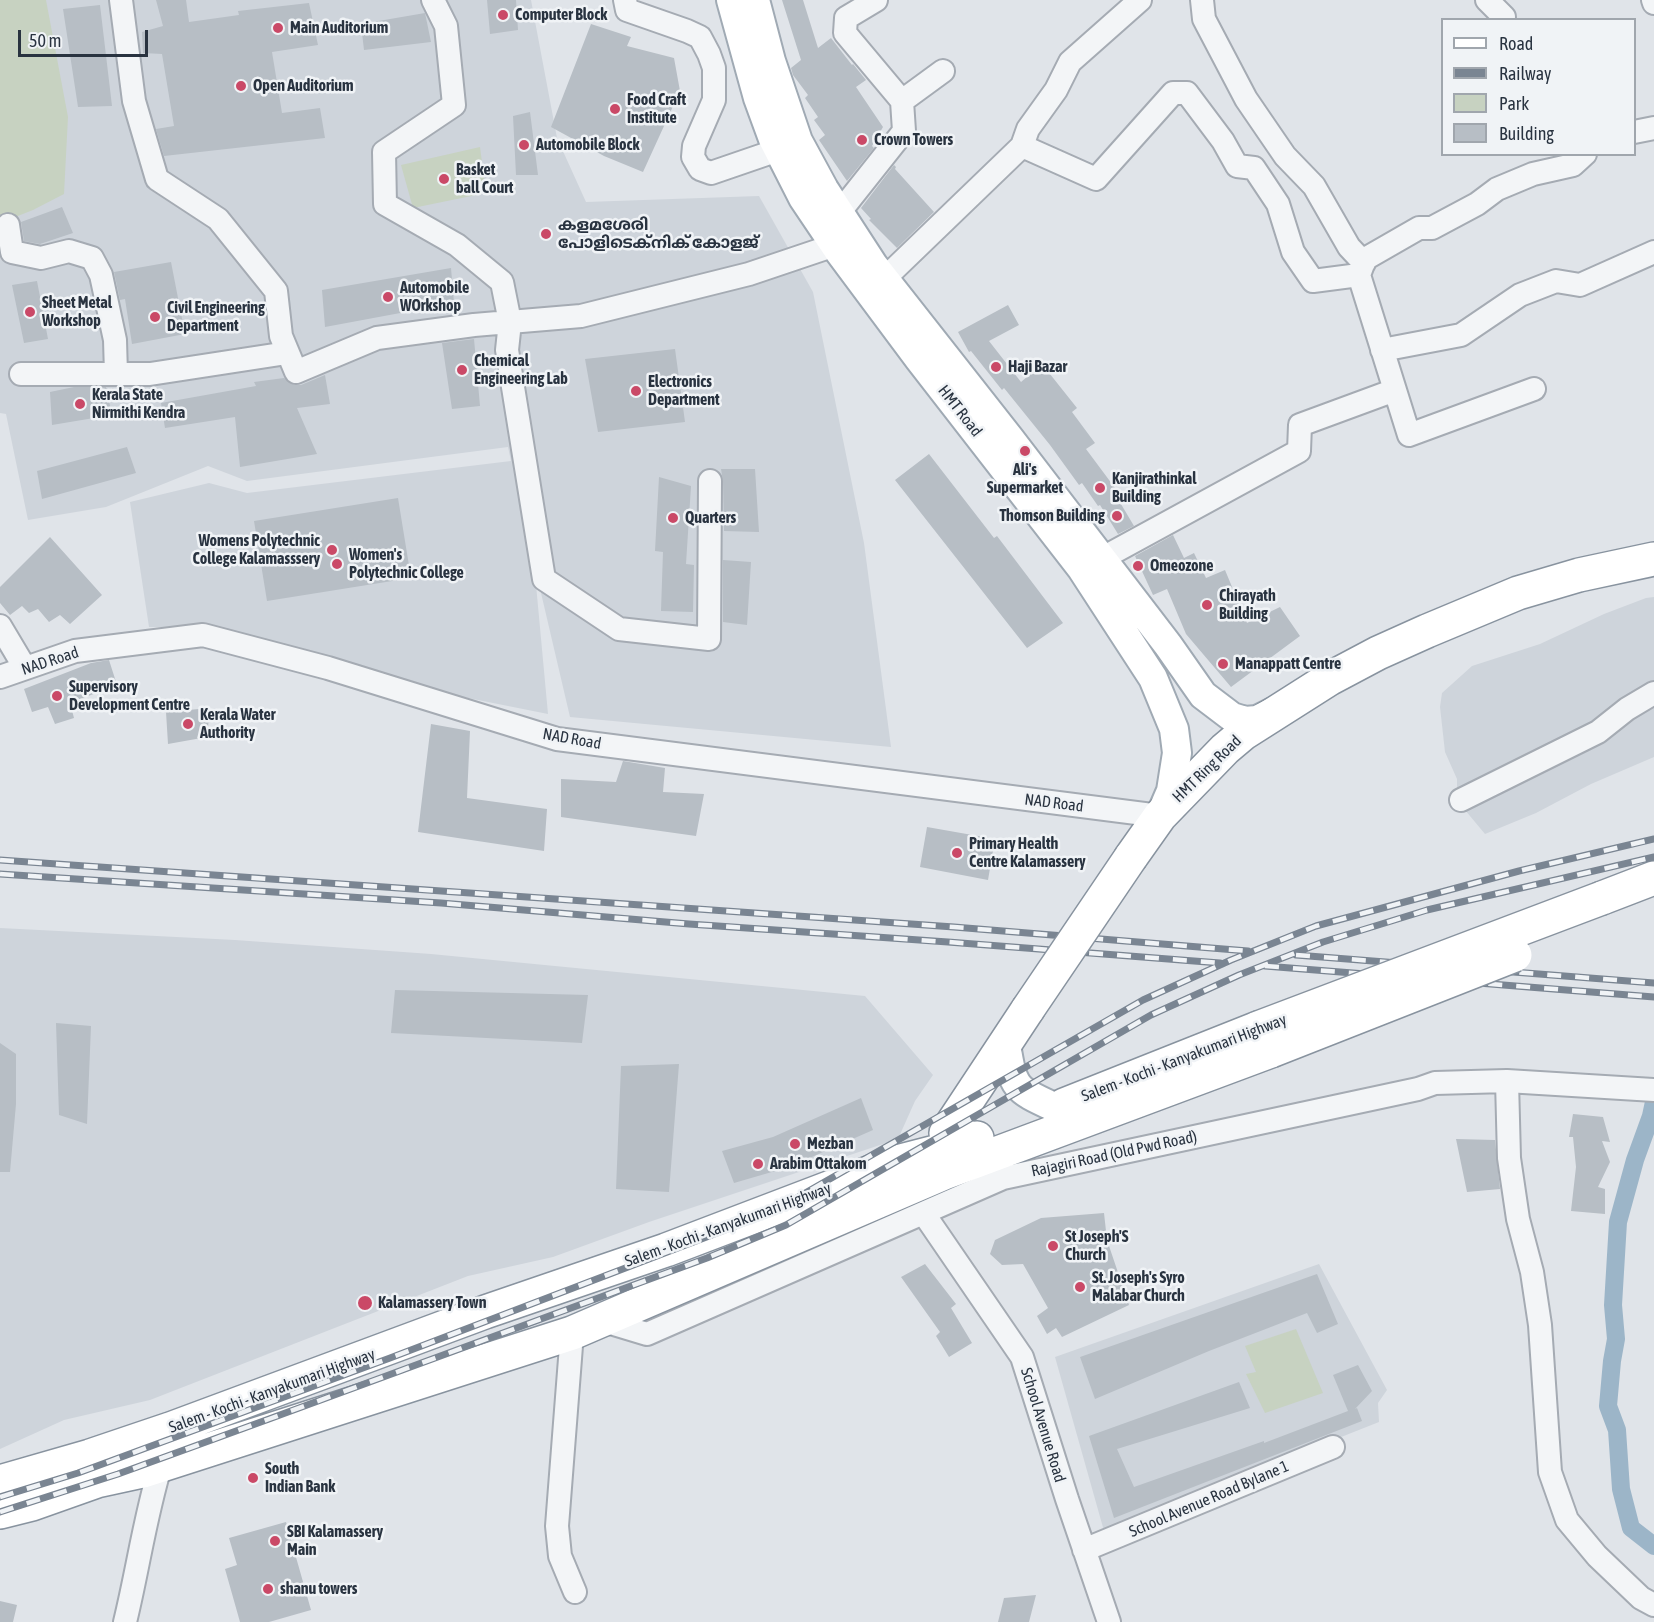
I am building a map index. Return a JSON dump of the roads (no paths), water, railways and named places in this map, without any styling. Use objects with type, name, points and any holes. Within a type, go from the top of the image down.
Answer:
[{"type":"highway","name":"HMT Ring Road","points":[[951,1148],[946,1133],[1131,857],[1160,816],[1225,749],[1244,733],[1329,679],[1378,653],[1518,593],[1579,575],[1654,559]]},
{"type":"highway","points":[[1265,1040],[1607,908],[1654,878]]},
{"type":"highway","points":[[1607,908],[1654,901]]},
{"type":"highway","name":"Salem - Kochi - Kanyakumari Highway","points":[[0,1512],[32,1504],[97,1481],[142,1471],[572,1333],[944,1173],[1056,1108],[1265,1040]]},
{"type":"highway","name":"Salem - Kochi - Kanyakumari Highway","points":[[0,1482],[90,1456],[170,1428],[485,1312],[666,1250],[897,1162],[951,1148],[1000,1141],[1265,1040]]},
{"type":"main road","name":"HMT Road","points":[[731,0],[758,98],[778,150],[803,198],[919,359],[1082,569],[1153,678],[1174,729],[1177,753],[1171,791],[1160,816]]},
{"type":"main road","name":"HMT Road","points":[[755,0],[771,61],[798,141],[839,213],[884,279],[1010,438],[1203,694],[1232,717],[1245,721],[1257,720],[1280,709]]},
{"type":"main road","points":[[1006,1044],[1012,1076],[1019,1088],[1056,1108]]},
{"type":"street","points":[[121,0],[134,101],[157,179],[218,219],[276,291],[281,336],[297,372],[377,338],[581,316],[749,274],[835,245]]},
{"type":"street","points":[[433,0],[446,26],[454,105],[384,152],[385,204],[457,245],[502,282],[510,322],[507,350],[543,579],[619,629],[709,639],[710,481]]},
{"type":"street","points":[[625,0],[627,10],[700,37],[709,54],[714,68],[714,100],[694,146],[693,157],[700,169],[711,173],[778,150]]},
{"type":"street","points":[[839,213],[904,131],[902,101],[844,33],[846,18],[876,0]]},
{"type":"street","points":[[884,279],[1022,146],[1028,129],[1056,90],[1070,62],[1140,0]]},
{"type":"street","points":[[1202,0],[1204,19],[1246,99],[1285,156],[1314,186],[1361,269],[1382,350],[1409,435],[1534,389]]},
{"type":"street","points":[[1487,0],[1504,17]]},
{"type":"street","points":[[902,101],[943,71]]},
{"type":"street","points":[[1022,146],[1096,178],[1173,93],[1187,93],[1238,166],[1254,168],[1278,204],[1293,252],[1313,281],[1361,269]]},
{"type":"street","points":[[1636,132],[1654,128]]},
{"type":"street","points":[[1361,269],[1365,259],[1419,228],[1432,228],[1477,204],[1497,189],[1533,174],[1573,165],[1583,156]]},
{"type":"street","points":[[8,225],[12,252],[40,258],[69,251],[92,258],[101,275],[115,340],[116,374]]},
{"type":"street","points":[[1382,350],[1461,335],[1520,295],[1556,281],[1580,285],[1654,252]]},
{"type":"street","points":[[21,374],[150,374],[287,353]]},
{"type":"street","points":[[1101,558],[1299,451],[1300,425],[1395,390]]},
{"type":"street","points":[[0,626],[25,668]]},
{"type":"street","name":"NAD Road","points":[[0,677],[75,651],[202,635],[328,668],[557,739],[1160,816]]},
{"type":"street","points":[[1461,800],[1598,732],[1627,709],[1654,693]]},
{"type":"street","points":[[1508,1081],[1509,1158],[1518,1219],[1532,1272],[1540,1325],[1550,1472],[1567,1520],[1597,1556],[1641,1598],[1652,1603]]},
{"type":"street","name":"Rajagiri Road (Old Pwd Road)","points":[[604,1321],[647,1334],[1003,1178],[1418,1089],[1435,1083],[1508,1081],[1654,1090]]},
{"type":"street","name":"School Avenue Road","points":[[924,1214],[1022,1357],[1109,1622]]},
{"type":"street","points":[[572,1333],[558,1526],[560,1556],[574,1592]]},
{"type":"street","name":"School Avenue Road Bylane 1","points":[[1084,1550],[1333,1448]]},
{"type":"street","points":[[125,1622],[138,1569],[151,1498],[161,1464]]},
{"type":"waterway","points":[[1654,1102],[1618,1222],[1613,1305],[1616,1339],[1608,1406],[1617,1430],[1621,1489],[1631,1528],[1654,1546]]},
{"type":"railway","points":[[0,1497],[78,1473],[390,1358],[772,1212],[1143,1000],[1231,960],[1316,926],[1519,871],[1654,839]]},
{"type":"railway","points":[[0,1512],[118,1474],[269,1419],[707,1258],[786,1225],[1151,1015],[1239,975],[1323,942],[1427,910],[1654,857]]},
{"type":"railway","points":[[0,860],[954,927],[1248,951]]},
{"type":"railway","points":[[0,874],[441,903],[689,924],[1220,963]]},
{"type":"railway","points":[[1296,955],[1654,983]]},
{"type":"railway","points":[[1265,966],[1654,997]]},
{"type":"place","name":"Computer Block","points":[[503,15]]},
{"type":"place","name":"Main Auditorium","points":[[278,28]]},
{"type":"place","name":"Open Auditorium","points":[[241,86]]},
{"type":"place","name":"Food Craft Institute","points":[[615,109]]},
{"type":"place","name":"Crown Towers","points":[[862,140]]},
{"type":"place","name":"Automobile Block","points":[[524,145]]},
{"type":"place","name":"Basket ball Court","points":[[444,179]]},
{"type":"place","name":"കളമശേരി പോളിടെക്നിക് കോളജ്","points":[[546,234]]},
{"type":"place","name":"Automobile WOrkshop","points":[[388,297]]},
{"type":"place","name":"Sheet Metal Workshop","points":[[30,312]]},
{"type":"place","name":"Civil Engineering Department","points":[[155,317]]},
{"type":"place","name":"Haji Bazar","points":[[996,367]]},
{"type":"place","name":"Chemical Engineering Lab","points":[[462,370]]},
{"type":"place","name":"Electronics Department","points":[[636,391]]},
{"type":"place","name":"Kerala State Nirmithi Kendra","points":[[80,404]]},
{"type":"place","name":"Ali's Supermarket","points":[[1025,451]]},
{"type":"place","name":"Kanjirathinkal Building","points":[[1100,488]]},
{"type":"place","name":"Thomson Building","points":[[1117,516]]},
{"type":"place","name":"Quarters","points":[[673,518]]},
{"type":"place","name":"Womens Polytechnic College Kalamasssery","points":[[332,550]]},
{"type":"place","name":"Women's Polytechnic College","points":[[337,564]]},
{"type":"place","name":"Omeozone","points":[[1138,566]]},
{"type":"place","name":"Chirayath Building","points":[[1207,605]]},
{"type":"place","name":"Manappatt Centre","points":[[1223,664]]},
{"type":"place","name":"Supervisory Development Centre","points":[[57,696]]},
{"type":"place","name":"Kerala Water Authority","points":[[188,724]]},
{"type":"place","name":"Primary Health Centre Kalamassery","points":[[957,853]]},
{"type":"place","name":"Mezban","points":[[795,1144]]},
{"type":"place","name":"Arabim Ottakom","points":[[758,1164]]},
{"type":"place","name":"St Joseph'S Church","points":[[1053,1246]]},
{"type":"place","name":"St. Joseph's Syro Malabar Church","points":[[1080,1287]]},
{"type":"place","name":"Kalamassery Town","points":[[365,1303]]},
{"type":"place","name":"South Indian Bank","points":[[253,1478]]},
{"type":"place","name":"SBI Kalamassery Main","points":[[275,1541]]},
{"type":"place","name":"shanu towers","points":[[268,1589]]}]
